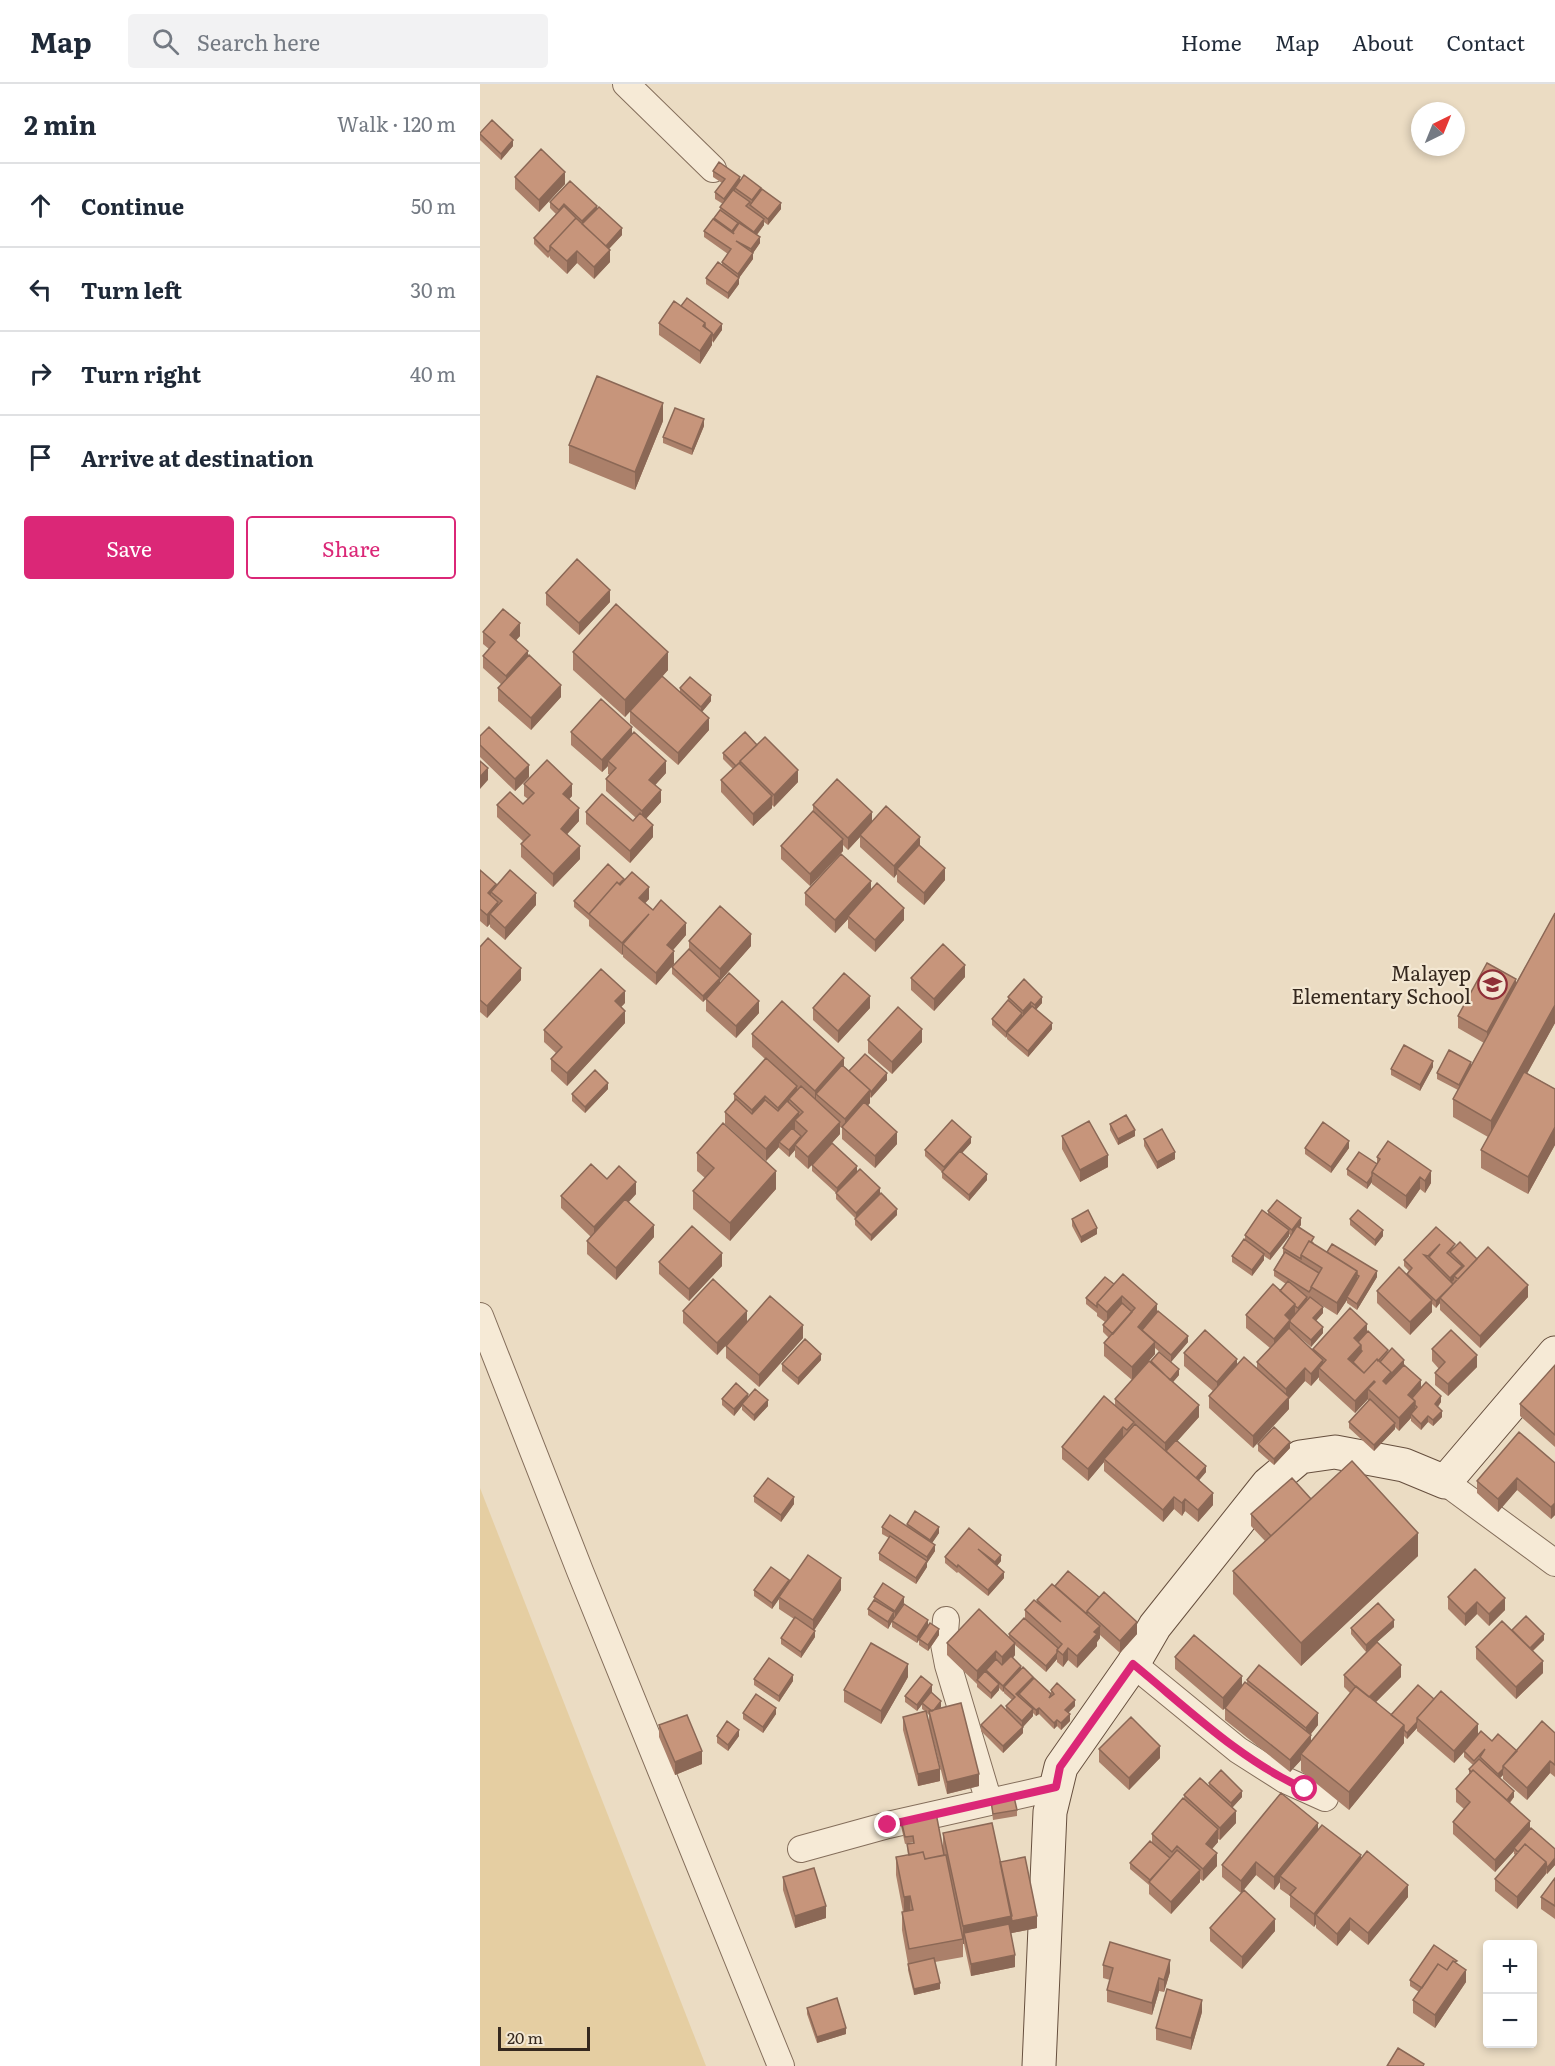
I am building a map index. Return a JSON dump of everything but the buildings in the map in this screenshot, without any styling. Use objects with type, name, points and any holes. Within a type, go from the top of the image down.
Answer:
[{"type":"street","points":[[626,84],[713,169]]},
{"type":"street","points":[[480,1316],[580,1571],[781,2066]]},
{"type":"street","points":[[1445,1482],[1555,1353]]},
{"type":"street","points":[[1039,2066],[1050,1812],[1060,1767],[1133,1664],[1155,1626],[1268,1484],[1300,1457],[1335,1452],[1404,1465],[1445,1482],[1555,1563]]},
{"type":"street","points":[[946,1620],[944,1644],[948,1665],[989,1802]]},
{"type":"street","points":[[1133,1664],[1238,1750],[1286,1780],[1325,1798]]},
{"type":"street","points":[[801,1849],[888,1825],[1056,1787]]},
{"type":"sand","points":[[480,1488],[491,1516],[706,2066],[480,2066]]},
{"type":"place","name":"Malayep Elementary School","points":[[1492,985]]},
{"type":"route","points":[[888,1825],[1056,1787],[1060,1767],[1133,1664],[1238,1750],[1305,1789]]}]
